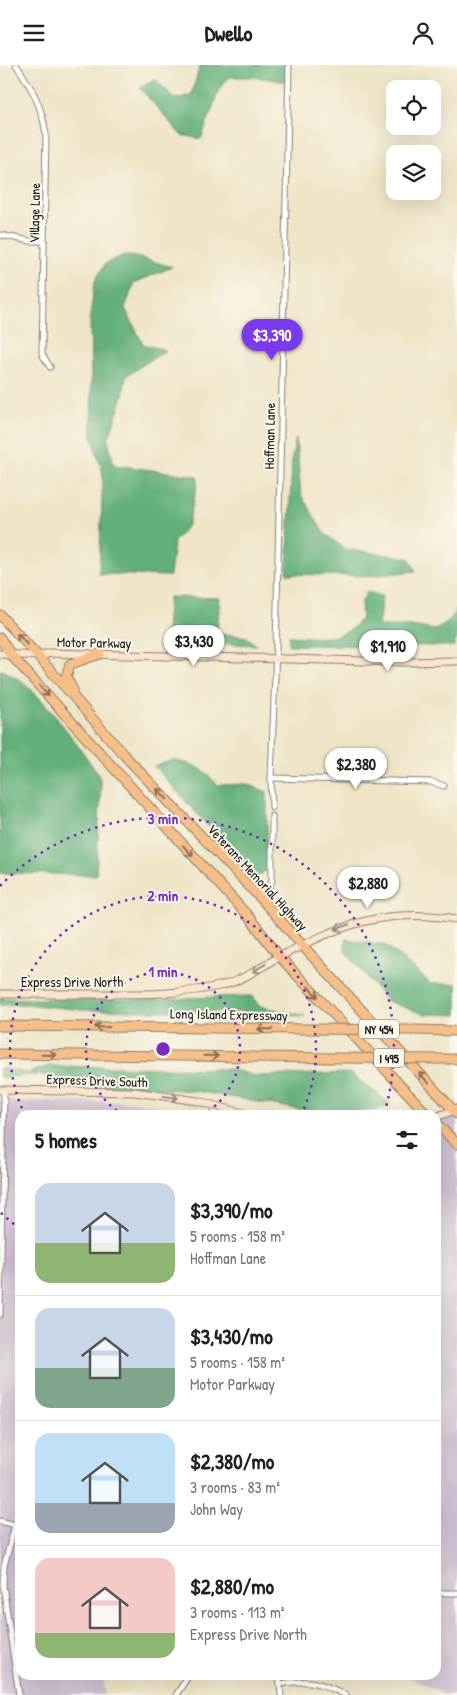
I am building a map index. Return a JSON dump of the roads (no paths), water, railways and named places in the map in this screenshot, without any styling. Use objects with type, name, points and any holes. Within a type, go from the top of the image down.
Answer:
[{"type":"highway","name":"Veterans Memorial Highway","points":[[0,615],[38,655],[124,755],[264,902],[456,1111]]},
{"type":"highway","name":"NY 454","points":[[0,638],[11,655],[248,916],[280,957],[423,1110]]},
{"type":"highway","points":[[100,654],[70,664],[66,677],[72,689],[103,730]]},
{"type":"highway","name":"Long Island Expressway","points":[[0,1026],[457,1031]]},
{"type":"highway","name":"I 495","points":[[0,1054],[457,1059]]},
{"type":"highway","points":[[441,1128],[457,1145]]},
{"type":"main road","name":"Motor Parkway","points":[[0,654],[38,655],[51,653],[457,661]]},
{"type":"main road","name":"Express Drive North","points":[[0,994],[144,994],[193,991],[225,985],[246,976],[302,945],[339,928],[377,918],[418,915],[457,919]]},
{"type":"main road","name":"Express Drive South","points":[[2,1090],[135,1092],[198,1101],[231,1110]]},
{"type":"main road","points":[[441,1116],[456,1111]]},
{"type":"street","name":"Hoffman Lane","points":[[272,807],[271,778],[276,658],[289,65]]},
{"type":"street","name":"Village Lane","points":[[17,66],[34,92],[44,119],[46,134],[42,354],[50,367]]},
{"type":"street","points":[[0,235],[30,241],[44,241]]},
{"type":"street","points":[[271,778],[431,782],[444,787]]},
{"type":"street","points":[[264,902],[272,880],[272,816]]},
{"type":"street","points":[[0,1315],[2,1090]]},
{"type":"street","points":[[0,1521],[15,1525]]},
{"type":"street","points":[[15,1535],[4,1566],[3,1585],[15,1668]]},
{"type":"street","points":[[441,1593],[457,1593]]},
{"type":"street","points":[[17,1680],[19,1695]]},
{"type":"street","points":[[176,1695],[186,1680]]},
{"type":"street","points":[[280,1680],[281,1695]]},
{"type":"street","points":[[280,1684],[311,1681],[323,1684],[346,1695]]}]
